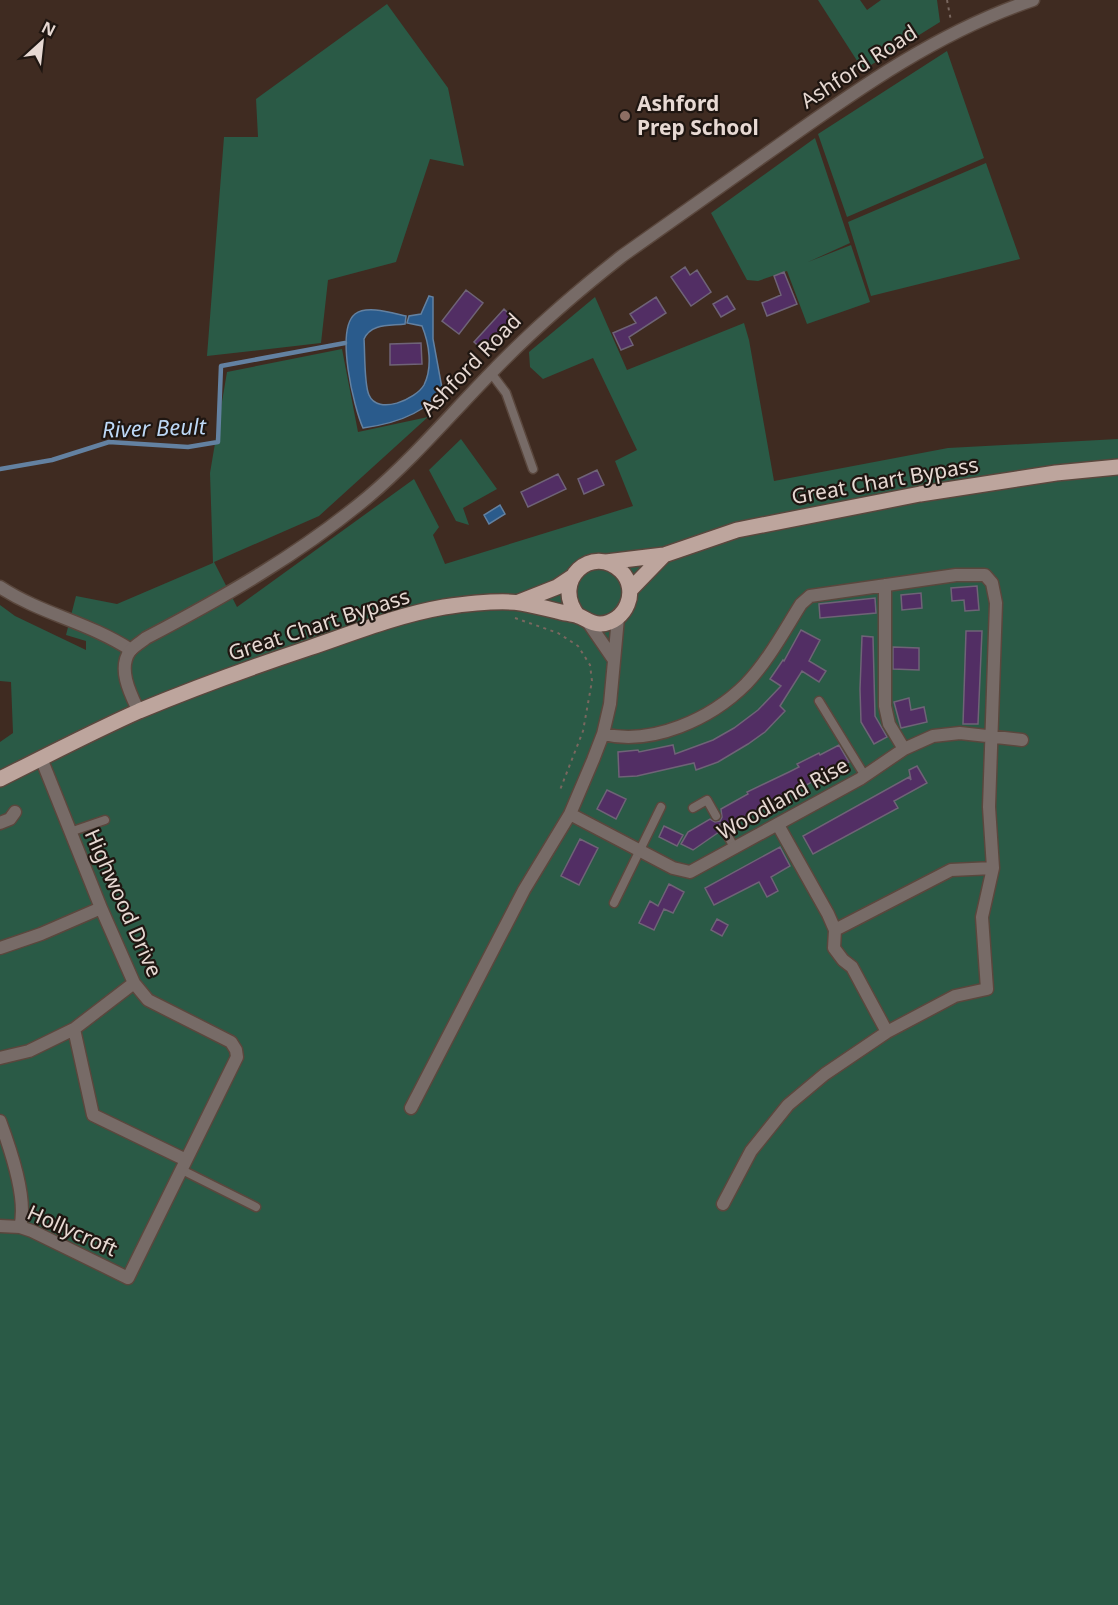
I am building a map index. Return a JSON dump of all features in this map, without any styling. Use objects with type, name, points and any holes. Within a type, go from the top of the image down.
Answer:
[{"type":"main road","name":"Great Chart Bypass","points":[[606,562],[664,555],[737,530],[908,496],[1056,473],[1118,467]]},
{"type":"main road","name":"Great Chart Bypass","points":[[630,590],[664,555]]},
{"type":"main road","points":[[596,561],[606,562],[623,572],[630,590],[630,600],[626,610],[618,618],[609,622],[598,624],[583,619],[572,608],[568,598],[568,587],[572,577],[578,569],[596,561]]},
{"type":"main road","name":"Great Chart Bypass","points":[[139,712],[268,662],[390,620],[444,607],[519,602],[556,587],[572,577]]},
{"type":"main road","name":"Great Chart Bypass","points":[[519,602],[583,619]]},
{"type":"main road","points":[[0,779],[139,712]]},
{"type":"street","name":"Ashford Road","points":[[131,650],[146,638],[256,578],[332,526],[370,496],[410,459],[542,321],[622,256],[863,87],[953,33],[1005,9],[1033,0]]},
{"type":"street","points":[[603,734],[626,737],[666,731],[721,705],[745,685],[759,669],[801,604],[810,596],[956,574],[985,575],[992,583],[996,603],[989,807],[993,868],[982,917],[987,989],[955,996],[887,1032],[825,1074],[788,1106],[751,1151],[723,1204]]},
{"type":"street","points":[[885,585],[885,706],[889,724],[904,749]]},
{"type":"street","points":[[0,587],[18,599],[110,636],[131,650],[127,657],[125,672],[128,688],[139,712]]},
{"type":"street","points":[[411,1108],[524,890],[570,814],[603,734],[614,684],[618,618]]},
{"type":"street","points":[[583,619],[614,660]]},
{"type":"street","name":"Woodland Rise","points":[[570,814],[673,868],[690,872],[865,776],[904,749],[933,736],[960,733],[1022,740]]},
{"type":"street","name":"Highwood Drive","points":[[41,758],[101,908],[134,983],[148,1000],[231,1042],[236,1050],[237,1057],[184,1165]]},
{"type":"street","points":[[0,823],[10,819],[15,812]]},
{"type":"street","points":[[778,825],[828,914],[835,930],[834,948],[852,967],[887,1032]]},
{"type":"street","points":[[835,930],[951,870],[993,868]]},
{"type":"street","points":[[0,948],[41,934],[101,908]]},
{"type":"street","points":[[0,1058],[29,1051],[74,1029],[134,983]]},
{"type":"street","points":[[74,1029],[93,1115],[184,1165]]},
{"type":"street","points":[[0,1121],[15,1165],[22,1207],[20,1227]]},
{"type":"street","name":"Hollycroft","points":[[0,1226],[20,1227],[128,1278],[184,1165]]},
{"type":"lane","points":[[491,372],[506,393],[533,469]]},
{"type":"lane","points":[[819,701],[865,776]]},
{"type":"lane","points":[[693,808],[707,800],[716,816]]},
{"type":"lane","points":[[614,903],[661,807]]},
{"type":"lane","points":[[70,832],[105,820]]},
{"type":"lane","points":[[724,829],[735,849]]},
{"type":"lane","points":[[184,1165],[256,1207]]},
{"type":"path","points":[[947,0],[953,33]]},
{"type":"path","points":[[510,616],[558,633],[578,646],[590,665],[592,681],[583,731],[560,790]]},
{"type":"green space","points":[[818,0],[860,0],[867,10],[881,0],[937,0],[940,22],[863,70]]},
{"type":"green space","points":[[387,4],[448,88],[464,166],[430,159],[396,262],[328,280],[321,343],[207,356],[224,137],[258,137],[256,99]]},
{"type":"green space","points":[[947,51],[984,158],[847,217],[818,134]]},
{"type":"green space","points":[[815,138],[850,243],[808,262],[851,245],[870,302],[807,324],[787,271],[758,281],[747,280],[711,213]]},
{"type":"green space","points":[[986,163],[1020,259],[871,296],[848,222]]},
{"type":"green space","points":[[595,297],[627,370],[744,323],[774,481],[948,448],[1118,439],[1118,1605],[0,1605],[0,742],[13,733],[11,682],[0,681],[0,605],[15,616],[86,650],[86,641],[66,635],[76,596],[117,604],[213,563],[210,473],[227,372],[342,349],[358,432],[428,417],[319,516],[214,562],[237,607],[414,479],[439,527],[433,535],[445,564],[633,506],[615,461],[637,450],[593,358],[543,379],[530,367],[529,352]]},
{"type":"green space","points":[[461,439],[497,489],[463,508],[469,525],[456,521],[429,470]]},
{"type":"water","points":[[429,296],[433,297],[433,339],[442,388],[427,405],[418,411],[385,424],[363,428],[348,370],[346,352],[349,323],[355,314],[366,310],[406,316],[405,324],[376,328],[371,330],[364,339],[365,376],[369,395],[380,404],[397,403],[420,390],[427,378],[429,355],[422,326],[407,323],[409,316],[421,314]]},
{"type":"water","points":[[500,505],[505,514],[489,524],[484,515]]},
{"type":"building","points":[[685,267],[690,275],[697,270],[711,292],[691,306],[671,277]]},
{"type":"building","points":[[784,272],[797,304],[767,316],[762,303],[781,295],[774,276]]},
{"type":"building","points":[[466,290],[483,303],[459,334],[442,321]]},
{"type":"building","points":[[727,296],[735,309],[721,317],[713,304]]},
{"type":"building","points":[[656,297],[666,313],[629,337],[633,345],[621,350],[613,333],[636,323],[630,314]]},
{"type":"building","points":[[504,309],[514,319],[485,352],[474,342]]},
{"type":"building","points":[[421,343],[422,364],[390,365],[390,344]]},
{"type":"building","points":[[597,470],[604,485],[584,494],[578,479]]},
{"type":"building","points":[[558,474],[566,489],[528,507],[521,492]]},
{"type":"building","points":[[977,586],[979,610],[965,611],[964,600],[952,601],[951,588]]},
{"type":"building","points":[[921,593],[922,608],[902,610],[901,595]]},
{"type":"building","points":[[875,598],[876,613],[820,618],[819,604]]},
{"type":"building","points":[[801,630],[820,640],[809,661],[826,671],[819,682],[802,671],[780,706],[785,711],[765,732],[718,762],[696,770],[694,763],[637,776],[619,777],[618,752],[638,750],[639,752],[673,745],[675,754],[713,740],[758,710],[781,686],[770,679],[784,661]]},
{"type":"building","points":[[966,631],[982,631],[978,724],[963,724]]},
{"type":"building","points":[[862,636],[873,637],[875,716],[887,737],[874,744],[861,722]]},
{"type":"building","points":[[893,647],[919,648],[919,670],[893,669]]},
{"type":"building","points":[[909,698],[911,710],[924,707],[927,722],[901,728],[894,702]]},
{"type":"building","points":[[839,745],[849,762],[730,826],[725,823],[720,824],[719,832],[693,850],[681,844],[688,832],[710,819],[715,822],[720,821],[721,809],[748,794],[747,792],[799,767],[797,764]]},
{"type":"building","points":[[917,766],[927,783],[894,801],[898,808],[813,854],[803,836],[909,777],[911,780],[909,770]]},
{"type":"building","points":[[607,790],[626,799],[616,819],[597,809]]},
{"type":"building","points":[[664,826],[683,835],[677,846],[659,837]]},
{"type":"building","points":[[580,839],[598,848],[579,885],[561,876]]},
{"type":"building","points":[[780,847],[790,866],[771,877],[778,891],[767,897],[759,882],[714,905],[705,888]]},
{"type":"building","points":[[669,884],[684,892],[673,913],[664,909],[654,930],[639,923],[650,901],[658,906]]},
{"type":"building","points":[[717,919],[728,925],[722,936],[711,930]]},
{"type":"waterway","name":"River Beult","points":[[0,469],[52,460],[109,442],[188,447],[218,442],[221,366],[345,343]]},
{"type":"place","name":"Ashford Prep School","points":[[625,116]]}]
